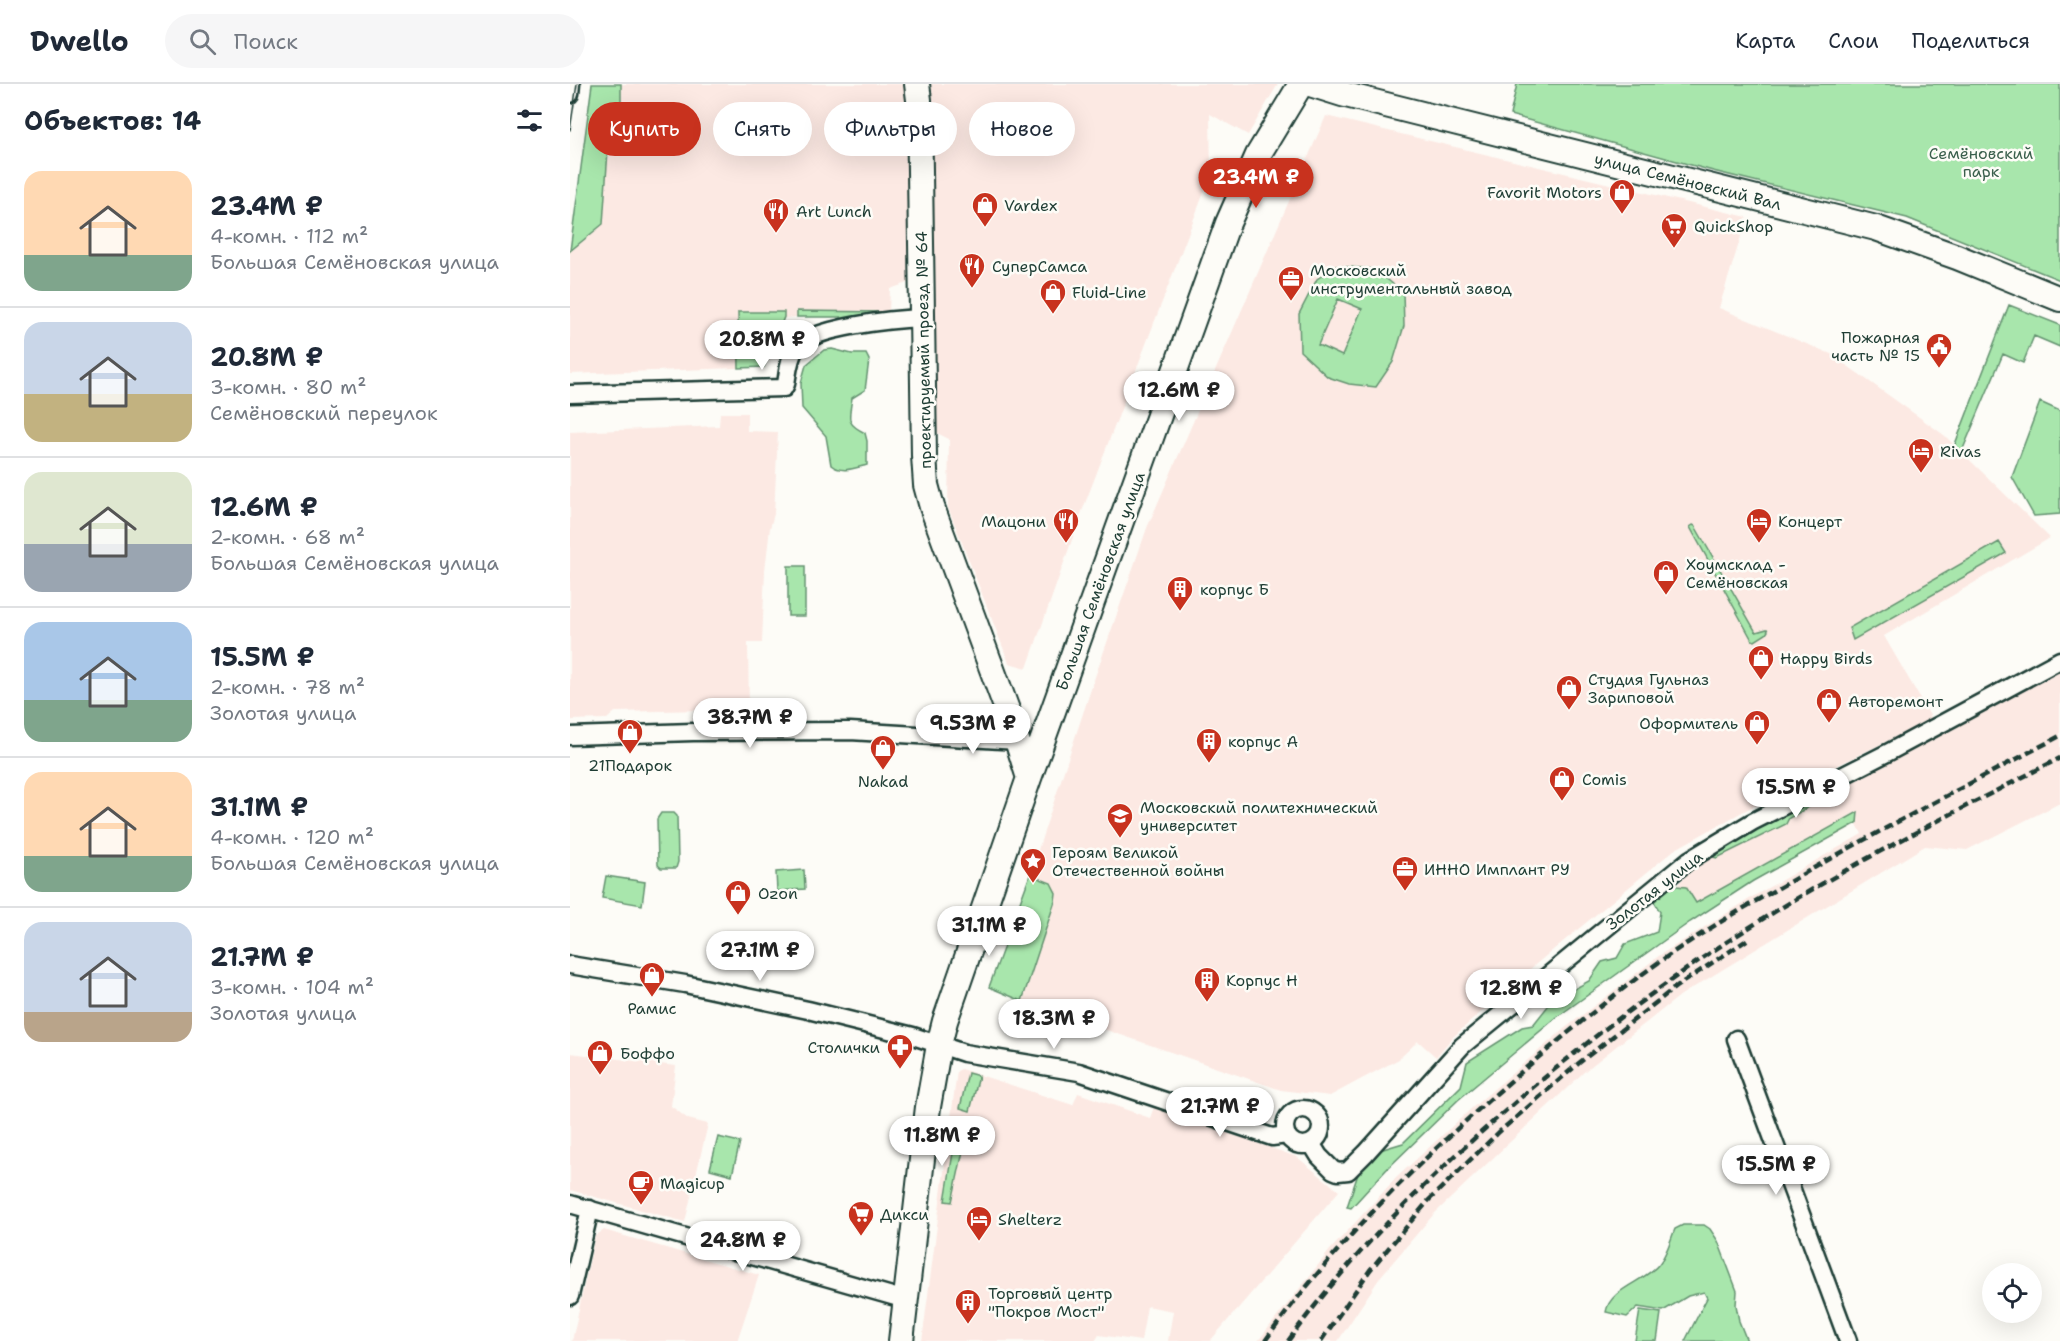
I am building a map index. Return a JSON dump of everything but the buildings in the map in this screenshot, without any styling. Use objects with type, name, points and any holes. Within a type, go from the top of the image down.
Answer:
[{"type":"street","points":[[570,94],[571,84]]},
{"type":"street","name":"проектируемый проезд № 64","points":[[917,84],[926,485],[1029,778]]},
{"type":"street","name":"Большая Семёновская улица","points":[[901,1341],[928,1107],[945,1021],[1029,778],[1228,223],[1258,154],[1300,84]]},
{"type":"street","name":"улица Семёновский Вал","points":[[1310,84],[1342,94],[1876,228],[2060,298]]},
{"type":"street","points":[[570,394],[783,388],[795,349],[803,340],[820,333],[875,322],[922,318]]},
{"type":"street","name":"Золотая улица","points":[[1311,1143],[1319,1156],[1333,1170],[1348,1171],[1366,1154],[1461,1047],[1689,860],[1752,822],[1889,752],[2060,660]]},
{"type":"street","points":[[570,736],[693,732],[850,731],[1017,741]]},
{"type":"street","points":[[570,965],[685,984],[808,1010],[912,1036],[986,1058],[1079,1072],[1272,1137],[1287,1134]]},
{"type":"street","points":[[1736,1038],[1848,1341]]},
{"type":"street","points":[[1301,1108],[1308,1109],[1319,1117],[1321,1123],[1319,1135],[1311,1143],[1297,1144],[1287,1134],[1286,1121],[1289,1115],[1301,1108]]},
{"type":"street","points":[[570,1204],[906,1300]]},
{"type":"street","points":[[570,1296],[590,1209]]},
{"type":"shaded area","points":[[621,84],[908,84],[908,102],[824,102],[824,156],[910,156],[913,281],[890,289],[889,312],[797,311],[797,317],[784,318],[764,367],[570,374],[570,251],[603,224],[608,156],[701,156],[701,102],[621,102]]},
{"type":"shaded area","points":[[926,84],[1278,84],[1248,135],[1210,114],[1211,174],[1081,514],[1027,668],[1009,663],[948,507],[949,439],[931,430],[927,156],[957,156],[957,102],[926,102]]},
{"type":"shaded area","points":[[1326,116],[1747,217],[1719,308],[1831,354],[1944,435],[2050,538],[1884,636],[1932,719],[1744,811],[1674,850],[1524,974],[1452,1038],[1436,1057],[1418,1041],[1399,1059],[1330,1096],[1281,1090],[1022,1001],[989,987],[1032,868],[1147,528]]},
{"type":"shaded area","points":[[720,413],[747,413],[747,431],[778,432],[774,514],[765,570],[762,643],[748,643],[749,709],[615,712],[607,719],[570,720],[570,432],[719,426]]},
{"type":"shaded area","points":[[2060,669],[2060,803],[1967,850],[1925,846],[1681,995],[1585,1071],[1434,1214],[1381,1276],[1338,1341],[1258,1341],[1330,1250],[1396,1178],[1473,1107],[1564,1029],[1660,955],[1759,893],[1862,834],[1857,824],[1753,881],[1690,922],[1673,890],[1694,866]]},
{"type":"shaded area","points":[[570,1053],[676,1066],[671,1106],[688,1119],[708,1124],[685,1222],[570,1190]]},
{"type":"shaded area","points":[[961,1069],[1073,1105],[1078,1093],[1150,1118],[1154,1107],[1297,1157],[1339,1191],[1210,1341],[1168,1341],[1173,1311],[1147,1306],[1141,1341],[1099,1335],[1095,1341],[922,1341],[957,1071]]},
{"type":"shaded area","points":[[604,1230],[759,1275],[737,1341],[572,1341],[595,1236]]},
{"type":"green space","points":[[592,84],[621,84],[621,102],[590,102]]},
{"type":"green space","name":"Семёновский парк","points":[[1517,84],[2060,84],[2060,280],[1907,218],[1713,171],[1510,115]]},
{"type":"green space","points":[[588,114],[588,156],[608,156],[603,224],[570,251]]},
{"type":"green space","points":[[1336,266],[1374,269],[1403,292],[1404,326],[1393,362],[1376,387],[1349,384],[1328,377],[1300,351],[1299,314],[1317,279]],"holes":[[[1338,299],[1362,309],[1342,356],[1318,345]]]},
{"type":"green space","points":[[2009,305],[2060,325],[2060,347],[2034,336],[2023,363],[2003,354],[1960,456],[1952,452]]},
{"type":"green space","points":[[797,311],[889,312],[842,322],[841,317],[797,317]]},
{"type":"green space","points":[[738,312],[784,312],[764,367],[739,368]]},
{"type":"green space","points":[[832,349],[852,354],[866,354],[869,360],[865,390],[852,398],[850,416],[851,423],[865,433],[867,465],[849,470],[835,468],[831,465],[826,436],[802,408],[801,383],[806,365],[824,350]]},
{"type":"green space","points":[[2040,402],[2060,411],[2060,514],[2034,516],[2012,477]]},
{"type":"green space","points":[[1693,525],[1756,632],[1767,629],[1766,634],[1755,641],[1752,640],[1690,527]]},
{"type":"green space","points":[[1999,542],[2006,553],[1853,640],[1849,628]]},
{"type":"green space","points":[[788,566],[805,566],[805,616],[788,616]]},
{"type":"green space","points":[[1810,799],[1814,804],[1789,818],[1786,824],[1717,858],[1704,855]]},
{"type":"green space","points":[[1858,812],[1857,823],[1753,881],[1690,922],[1557,1017],[1458,1100],[1386,1170],[1351,1208],[1347,1207],[1360,1168],[1380,1150],[1403,1143],[1461,1086],[1467,1062],[1522,1027],[1533,1025],[1552,1001],[1589,981],[1602,962],[1617,958],[1625,944],[1657,932],[1660,912],[1652,898],[1666,885],[1686,887],[1696,903]]},
{"type":"green space","points":[[661,813],[674,813],[677,816],[678,862],[676,868],[661,868],[658,865],[657,819]]},
{"type":"green space","points":[[804,870],[805,889],[777,891],[776,872]]},
{"type":"green space","points":[[1030,875],[1051,883],[1056,893],[1022,1001],[989,987]]},
{"type":"green space","points":[[606,876],[645,882],[642,905],[602,898]]},
{"type":"green space","points":[[968,1073],[979,1076],[970,1111],[960,1108]]},
{"type":"green space","points":[[973,1125],[972,1138],[966,1137],[952,1202],[945,1201],[956,1135]]},
{"type":"green space","points":[[718,1137],[740,1142],[732,1175],[710,1169]]},
{"type":"green space","points":[[1683,1225],[1704,1225],[1710,1229],[1718,1241],[1737,1291],[1736,1305],[1739,1321],[1747,1341],[1685,1341],[1707,1298],[1704,1292],[1688,1296],[1663,1311],[1638,1307],[1627,1317],[1606,1312],[1614,1297],[1659,1264],[1675,1229]]},
{"type":"green space","points":[[1640,1310],[1661,1313],[1657,1341],[1635,1341]]},
{"type":"tram line","points":[[570,130],[577,84]]},
{"type":"railway","points":[[1265,1341],[1355,1230],[1421,1163],[1527,1067],[1627,985],[1697,937],[1769,893],[1900,820],[2060,736]]},
{"type":"railway","points":[[1288,1341],[1341,1274],[1399,1210],[1525,1094],[1614,1022],[1707,955],[1806,893],[1914,833],[2060,758]]},
{"type":"railway","points":[[1321,1341],[1370,1270],[1429,1200],[1499,1132],[1579,1063],[1677,986],[1750,938]]},
{"type":"place","name":"Favorit Motors","points":[[1622,215]]},
{"type":"place","name":"Vardex","points":[[985,228]]},
{"type":"place","name":"Art Lunch","points":[[776,234]]},
{"type":"place","name":"QuickShop","points":[[1674,249]]},
{"type":"place","name":"СуперСамса","points":[[972,289]]},
{"type":"place","name":"Московский инструментальный завод","points":[[1291,302]]},
{"type":"place","name":"Fluid-Line","points":[[1053,315]]},
{"type":"place","name":"Пожарная часть № 15","points":[[1939,369]]},
{"type":"place","name":"Rivas","points":[[1921,474]]},
{"type":"place","name":"Мацони","points":[[1066,544]]},
{"type":"place","name":"Концерт","points":[[1759,544]]},
{"type":"place","name":"Хоумсклад - Семёновская","points":[[1666,596]]},
{"type":"place","name":"корпус Б","points":[[1180,612]]},
{"type":"place","name":"Happy Birds","points":[[1761,681]]},
{"type":"place","name":"Студия Гульназ Зариповой","points":[[1569,711]]},
{"type":"place","name":"Авторемонт","points":[[1829,724]]},
{"type":"place","name":"Оформитель","points":[[1757,746]]},
{"type":"place","name":"21Подарок","points":[[630,755]]},
{"type":"place","name":"корпус А","points":[[1209,764]]},
{"type":"place","name":"Nakad","points":[[883,771]]},
{"type":"place","name":"Comis","points":[[1562,802]]},
{"type":"place","name":"Московский политехнический университет","points":[[1120,839]]},
{"type":"place","name":"Героям Великой Отечественной войны","points":[[1033,884]]},
{"type":"place","name":"ИННО Имплант РУ","points":[[1405,892]]},
{"type":"place","name":"Ozon","points":[[738,916]]},
{"type":"place","name":"Рамис","points":[[652,998]]},
{"type":"place","name":"Корпус Н","points":[[1207,1003]]},
{"type":"place","name":"Столички","points":[[900,1070]]},
{"type":"place","name":"Боффо","points":[[600,1076]]},
{"type":"place","name":"Magicup","points":[[641,1206]]},
{"type":"place","name":"Дикси","points":[[861,1237]]},
{"type":"place","name":"Shelterz","points":[[979,1242]]},
{"type":"place","name":"Торговый центр \"Покров Мост\"","points":[[968,1325]]}]
